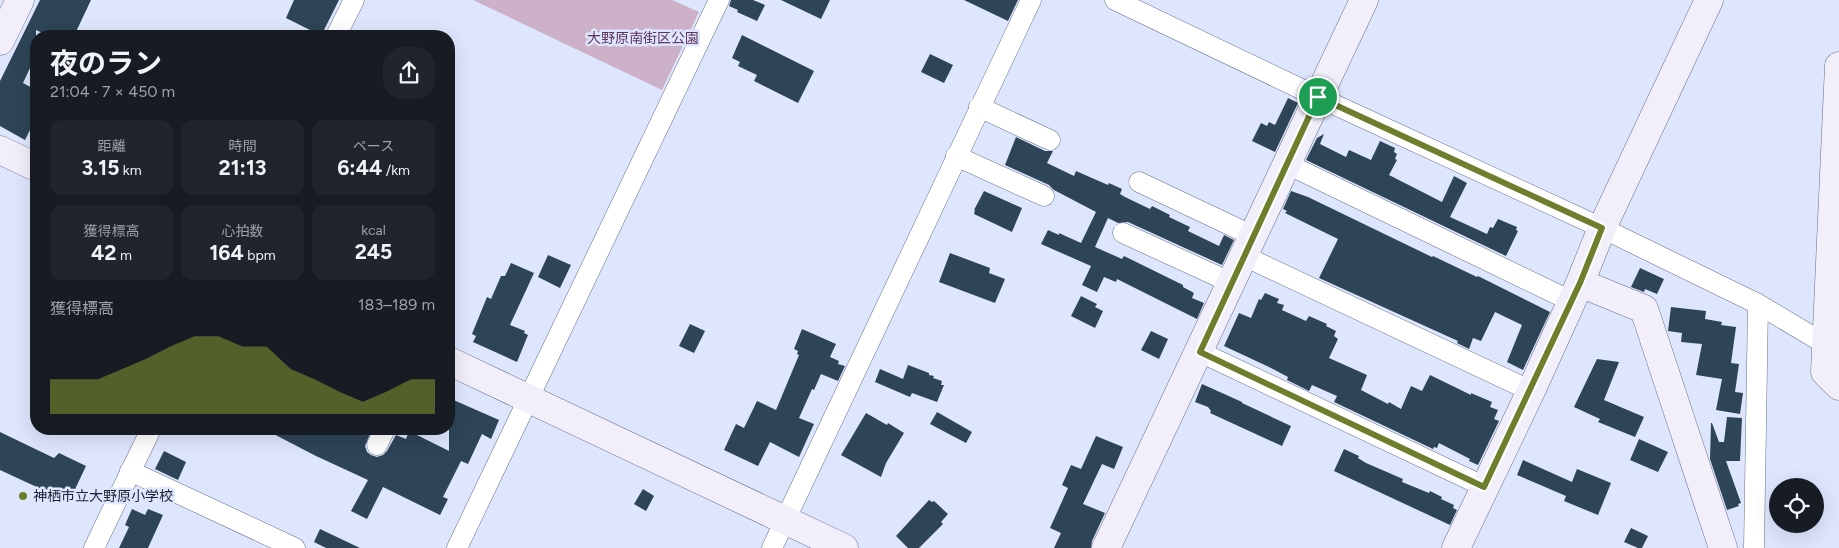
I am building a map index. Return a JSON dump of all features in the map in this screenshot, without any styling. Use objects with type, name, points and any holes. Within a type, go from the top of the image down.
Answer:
[{"type":"street","points":[[0,41],[20,0]]},
{"type":"street","points":[[339,30],[354,0]]},
{"type":"street","points":[[457,548],[718,0]]},
{"type":"street","points":[[772,548],[1031,0]]},
{"type":"street","points":[[1115,0],[1318,97],[1602,228],[1758,304],[1832,345]]},
{"type":"street","points":[[1106,548],[1200,352],[1364,0]]},
{"type":"street","points":[[1456,548],[1531,390],[1602,228],[1709,0]]},
{"type":"street","points":[[1839,66],[1832,345],[1825,372],[1839,386]]},
{"type":"street","points":[[979,107],[1050,140]]},
{"type":"street","points":[[0,150],[30,164]]},
{"type":"street","points":[[956,156],[1044,196]]},
{"type":"street","points":[[1287,164],[1575,292],[1644,309],[1724,548]]},
{"type":"street","points":[[1139,182],[1249,246],[1531,390]]},
{"type":"street","points":[[1123,233],[1232,283]]},
{"type":"street","points":[[1754,548],[1758,304]]},
{"type":"street","points":[[1200,352],[1484,487]]},
{"type":"street","points":[[455,365],[844,548]]},
{"type":"street","points":[[94,548],[148,435]]},
{"type":"street","points":[[130,471],[295,548]]},
{"type":"green space","name":"大野原南街区公園","points":[[473,0],[672,0],[699,12],[662,90]]},
{"type":"building","points":[[40,0],[91,0],[77,30],[30,30],[30,68],[23,83],[30,87],[30,130],[25,140],[0,126],[0,81]]},
{"type":"building","points":[[294,0],[339,0],[324,30],[310,30],[286,18]]},
{"type":"building","points":[[731,0],[753,0],[765,5],[757,21],[737,12],[738,10],[729,6]]},
{"type":"building","points":[[781,0],[830,0],[821,19]]},
{"type":"building","points":[[964,0],[1018,0],[1008,21]]},
{"type":"building","points":[[742,35],[814,71],[798,103],[754,81],[757,75],[738,66],[740,62],[732,58]]},
{"type":"building","points":[[930,54],[953,65],[944,83],[921,72]]},
{"type":"building","points":[[1288,98],[1298,103],[1275,152],[1252,141],[1261,123],[1267,126],[1269,122],[1275,125]]},
{"type":"building","points":[[1324,134],[1320,144],[1346,157],[1349,150],[1371,160],[1380,141],[1395,148],[1394,152],[1397,154],[1395,159],[1397,160],[1389,175],[1442,202],[1454,176],[1467,183],[1450,217],[1487,234],[1490,227],[1493,228],[1498,219],[1517,227],[1516,230],[1518,231],[1506,256],[1306,160],[1317,138]]},
{"type":"building","points":[[1016,137],[1045,151],[1053,151],[1047,163],[1074,176],[1076,171],[1122,189],[1120,194],[1125,197],[1150,209],[1152,206],[1170,215],[1169,217],[1190,227],[1188,231],[1219,246],[1224,235],[1234,240],[1222,265],[1128,222],[1118,223],[1108,218],[1095,247],[1122,259],[1124,256],[1183,285],[1183,287],[1194,293],[1192,298],[1204,303],[1197,319],[1117,279],[1116,282],[1104,277],[1097,292],[1082,285],[1091,266],[1041,244],[1048,230],[1081,243],[1096,212],[1054,190],[1049,185],[1005,165]]},
{"type":"building","points":[[984,191],[1022,208],[1012,232],[974,214],[974,210]]},
{"type":"building","points":[[1291,191],[1308,197],[1432,257],[1478,276],[1550,312],[1523,370],[1507,362],[1522,325],[1495,312],[1481,341],[1473,338],[1469,349],[1457,343],[1458,341],[1319,278],[1338,239],[1285,213],[1287,211],[1283,209]]},
{"type":"building","points":[[950,253],[990,268],[989,273],[1005,279],[995,303],[939,282]]},
{"type":"building","points":[[548,255],[571,265],[560,288],[538,277]]},
{"type":"building","points":[[511,263],[534,273],[510,325],[525,331],[524,333],[528,335],[517,362],[473,342],[476,336],[472,334],[487,297],[491,299],[501,276],[505,276]]},
{"type":"building","points":[[1640,268],[1664,279],[1657,294],[1645,289],[1644,292],[1631,287]]},
{"type":"building","points":[[1265,293],[1279,299],[1277,303],[1284,305],[1282,310],[1306,321],[1309,316],[1327,324],[1326,326],[1336,331],[1334,336],[1338,339],[1329,358],[1367,375],[1361,390],[1388,404],[1389,402],[1401,409],[1411,386],[1422,391],[1430,375],[1471,395],[1471,393],[1492,402],[1490,407],[1498,410],[1494,419],[1499,421],[1478,465],[1439,443],[1437,448],[1434,447],[1433,449],[1334,402],[1337,396],[1312,385],[1309,391],[1287,380],[1288,377],[1224,346],[1239,313],[1251,318],[1259,299],[1261,300]]},
{"type":"building","points":[[1081,296],[1097,304],[1095,307],[1103,311],[1095,328],[1071,316]]},
{"type":"building","points":[[1671,307],[1706,311],[1705,319],[1722,322],[1721,325],[1736,327],[1731,363],[1739,364],[1735,392],[1743,393],[1740,414],[1716,410],[1722,379],[1696,375],[1702,344],[1681,342],[1682,333],[1668,331]]},
{"type":"building","points":[[690,324],[705,331],[694,353],[679,346]]},
{"type":"building","points":[[802,329],[836,344],[830,357],[839,361],[838,364],[845,366],[838,381],[821,374],[814,390],[812,389],[799,418],[814,424],[799,457],[770,442],[758,466],[724,450],[736,424],[744,428],[757,401],[776,410],[799,355],[797,354],[798,351],[794,349]]},
{"type":"building","points":[[1151,331],[1168,339],[1159,359],[1141,350]]},
{"type":"building","points":[[1597,359],[1619,362],[1604,400],[1644,417],[1635,437],[1598,422],[1600,419],[1574,407]]},
{"type":"building","points":[[908,365],[929,373],[929,375],[934,376],[933,378],[942,381],[941,385],[944,385],[937,402],[912,393],[910,397],[875,382],[880,369],[903,379]]},
{"type":"building","points":[[1202,384],[1291,426],[1282,446],[1210,413],[1211,411],[1208,407],[1195,402]]},
{"type":"building","points":[[455,401],[499,420],[491,439],[482,434],[468,464],[461,461],[443,497],[448,499],[440,515],[383,487],[367,519],[351,511],[368,480],[276,435],[370,435],[365,446],[367,452],[377,457],[387,451],[396,435],[406,439],[408,435],[417,435],[449,451],[449,435],[455,435]]},
{"type":"building","points":[[937,412],[972,432],[966,443],[930,424]]},
{"type":"building","points":[[866,413],[904,433],[886,463],[881,477],[841,455]]},
{"type":"building","points":[[1727,417],[1742,418],[1740,461],[1726,461],[1741,503],[1738,504],[1739,506],[1727,510],[1710,459],[1711,423],[1719,442],[1724,442]]},
{"type":"building","points":[[0,432],[54,458],[59,453],[86,466],[69,502],[0,470]]},
{"type":"building","points":[[1096,436],[1123,447],[1114,469],[1102,464],[1083,504],[1105,513],[1092,541],[1091,548],[1054,548],[1061,533],[1050,528],[1068,488],[1062,485],[1071,465],[1081,469]]},
{"type":"building","points":[[1639,439],[1668,452],[1658,472],[1630,460]]},
{"type":"building","points":[[1344,449],[1359,456],[1358,458],[1366,463],[1403,479],[1402,482],[1429,493],[1430,491],[1454,505],[1453,508],[1457,510],[1450,525],[1334,471]]},
{"type":"building","points":[[164,451],[186,462],[178,480],[155,469]]},
{"type":"building","points":[[1523,460],[1572,482],[1577,469],[1611,483],[1598,515],[1564,501],[1566,496],[1517,475]]},
{"type":"building","points":[[643,489],[654,496],[646,511],[634,504]]},
{"type":"building","points":[[929,500],[934,501],[948,514],[941,522],[943,524],[919,548],[908,548],[896,536]]},
{"type":"building","points":[[132,509],[145,515],[148,509],[163,515],[148,548],[119,548],[129,527],[125,525]]},
{"type":"building","points":[[1631,528],[1648,536],[1642,548],[1624,542]]},
{"type":"building","points":[[320,529],[360,548],[326,548],[314,542]]},
{"type":"place","name":"神栖市立大野原小学校","points":[[23,496]]},
{"type":"route","points":[[1318,97],[1602,228],[1580,283],[1484,487],[1200,352],[1318,97]]}]
